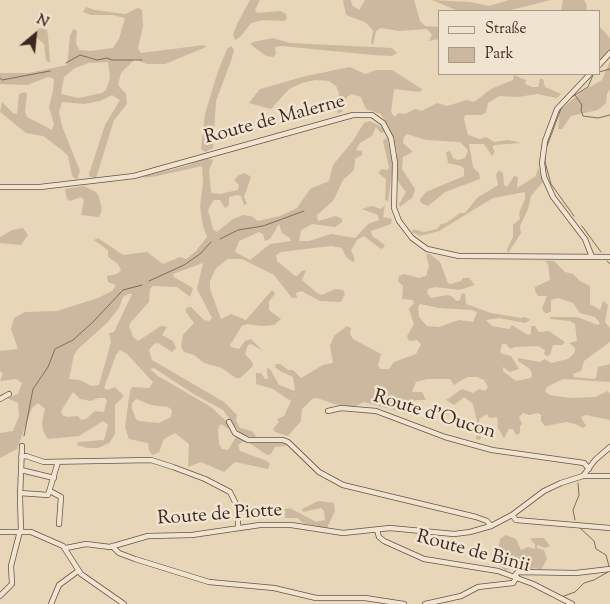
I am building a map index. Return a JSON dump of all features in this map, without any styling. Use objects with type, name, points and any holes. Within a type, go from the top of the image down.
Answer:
[{"type":"street","points":[[600,64],[610,53]]},
{"type":"street","points":[[589,75],[557,109],[545,142],[542,163],[544,177],[553,197],[585,239],[592,257]]},
{"type":"street","name":"Route de Malerne","points":[[0,187],[40,187],[134,176],[353,114],[372,115],[383,122],[388,129],[392,143],[395,162],[394,208],[399,221],[412,238],[427,249],[459,256],[610,257]]},
{"type":"street","points":[[0,399],[9,394]]},
{"type":"street","name":"Route d'Oucon","points":[[328,411],[341,408],[376,411],[445,437],[492,450],[584,463],[589,469]]},
{"type":"street","points":[[228,422],[235,432],[248,440],[283,440],[288,442],[319,472],[343,484],[476,517],[487,521],[491,526]]},
{"type":"street","points":[[0,596],[12,584],[11,566],[21,531],[22,446]]},
{"type":"street","points":[[583,476],[610,447]]},
{"type":"street","points":[[21,457],[26,456],[44,462],[152,460],[205,479],[230,492],[238,508],[238,527]]},
{"type":"street","points":[[20,493],[47,495],[50,491],[58,462]]},
{"type":"street","points":[[21,470],[54,478]]},
{"type":"street","name":"Route de Binii","points":[[572,604],[515,576],[498,571],[424,559],[384,540],[379,536],[377,530],[408,528],[454,534],[491,526],[512,515],[544,492],[583,476],[610,476]]},
{"type":"street","points":[[50,491],[61,498],[59,524]]},
{"type":"street","points":[[512,515],[516,520],[610,528]]},
{"type":"street","name":"Route de Piotte","points":[[66,548],[86,544],[112,546],[148,536],[192,535],[238,527],[291,525],[343,533],[377,530]]},
{"type":"street","points":[[0,532],[21,531],[34,533],[66,548],[78,571],[124,604]]},
{"type":"street","points":[[112,546],[120,553],[135,559],[209,582],[274,588],[324,599],[366,598],[404,604]]},
{"type":"street","points":[[425,604],[461,596],[478,587],[513,583],[518,572],[576,573],[610,569]]},
{"type":"street","points":[[51,604],[59,584],[78,571]]},
{"type":"green space","points":[[250,0],[260,0],[255,10],[257,13],[281,11],[286,14],[287,19],[284,21],[263,20],[251,23],[241,36],[235,40],[233,35],[237,24]]},
{"type":"green space","points":[[343,0],[351,0],[352,5],[359,10],[365,0],[414,0],[420,21],[425,26],[438,27],[438,39],[429,41],[432,35],[427,29],[399,31],[381,28],[376,31],[373,45],[371,43],[373,31],[371,28],[365,22],[346,15]]},
{"type":"green space","points":[[432,0],[470,2],[489,6],[509,0],[551,0],[511,10],[456,10]]},
{"type":"green space","points":[[563,0],[584,0],[587,5],[586,10],[561,10]]},
{"type":"green space","points":[[86,7],[125,14],[138,8],[142,10],[143,26],[138,48],[141,53],[204,45],[206,47],[165,64],[147,64],[135,59],[121,73],[118,85],[126,94],[127,104],[114,120],[96,178],[90,177],[89,174],[105,125],[120,100],[112,95],[100,101],[84,104],[62,102],[59,112],[62,126],[80,171],[77,180],[72,176],[68,156],[62,150],[43,136],[26,133],[0,112],[2,102],[13,113],[17,114],[19,94],[25,92],[27,94],[25,112],[27,117],[52,130],[54,124],[49,107],[54,79],[48,77],[27,85],[0,84],[0,73],[29,73],[67,65],[70,36],[73,29],[77,31],[76,43],[79,50],[91,51],[113,48],[119,39],[125,18],[113,15],[91,15],[83,12]],"holes":[[[108,62],[110,78],[106,90],[102,93],[78,98],[61,94],[64,77],[75,68],[89,63]]]},
{"type":"green space","points":[[600,27],[610,38],[610,49],[600,60]]},
{"type":"green space","points":[[38,29],[47,30],[50,63],[46,60],[44,44],[36,37]]},
{"type":"green space","points":[[273,38],[290,43],[392,48],[397,53],[392,56],[373,55],[282,46],[275,47],[276,54],[273,57],[266,56],[250,44]]},
{"type":"green space","points":[[231,46],[234,50],[232,58],[216,101],[213,148],[205,152],[201,149],[205,114],[218,71],[227,49]]},
{"type":"green space","points":[[610,61],[610,89],[607,94],[606,103],[598,110],[571,116],[562,129],[558,129],[560,110],[581,92],[602,80]]},
{"type":"green space","points":[[350,67],[365,74],[376,70],[392,70],[422,89],[420,92],[394,89],[391,112],[395,117],[398,113],[405,114],[415,109],[422,111],[437,103],[447,106],[467,100],[474,102],[491,89],[513,80],[514,75],[526,80],[525,84],[532,87],[538,87],[540,79],[543,79],[545,87],[561,94],[557,98],[537,94],[518,97],[499,96],[488,103],[486,112],[482,115],[465,115],[464,119],[468,135],[480,139],[486,137],[494,142],[508,140],[521,143],[495,145],[492,147],[495,151],[492,156],[484,144],[469,144],[473,167],[479,173],[480,179],[445,192],[428,206],[421,203],[420,199],[426,192],[464,176],[464,169],[461,166],[448,163],[446,152],[450,151],[453,158],[458,160],[465,158],[468,150],[460,142],[426,140],[407,134],[404,137],[403,143],[413,152],[403,157],[402,169],[415,189],[413,197],[400,207],[399,204],[406,192],[397,180],[397,152],[392,134],[381,114],[366,109],[361,97],[352,94],[347,97],[342,112],[337,113],[339,93],[336,86],[329,81],[315,80],[289,89],[271,109],[249,103],[260,89],[306,76]]},
{"type":"green space","points":[[370,121],[383,128],[384,132],[381,133],[376,127],[372,136],[360,143],[356,150],[362,151],[362,155],[355,159],[354,170],[343,180],[333,201],[317,215],[318,221],[336,216],[342,219],[342,222],[335,227],[312,224],[301,230],[299,241],[309,241],[331,234],[355,238],[368,224],[379,220],[378,215],[362,209],[372,206],[381,209],[385,205],[383,217],[392,219],[391,224],[371,231],[372,236],[385,245],[383,248],[381,249],[364,236],[357,240],[351,250],[355,260],[353,262],[346,257],[342,248],[331,246],[281,252],[276,255],[277,261],[294,275],[297,276],[306,270],[302,280],[317,293],[322,295],[335,289],[343,290],[345,294],[341,302],[320,301],[301,291],[296,293],[297,298],[292,298],[274,275],[242,259],[228,259],[216,268],[210,281],[210,289],[221,319],[231,314],[246,320],[272,290],[275,294],[269,301],[269,310],[281,319],[274,325],[247,324],[242,326],[230,345],[231,347],[239,349],[245,341],[251,339],[263,351],[251,344],[248,345],[245,354],[253,363],[252,367],[240,378],[236,378],[222,368],[204,363],[194,355],[184,352],[181,347],[183,335],[194,323],[186,312],[186,308],[191,307],[204,320],[209,321],[212,318],[197,289],[203,263],[173,274],[174,277],[193,288],[190,297],[177,287],[153,286],[150,289],[149,302],[129,326],[133,337],[138,341],[161,326],[167,327],[162,335],[173,341],[176,348],[172,352],[158,343],[154,344],[149,350],[152,360],[224,402],[237,415],[236,420],[240,428],[252,431],[256,436],[253,438],[241,434],[223,410],[192,393],[154,368],[150,369],[158,376],[211,407],[227,422],[229,429],[221,424],[218,429],[219,444],[222,449],[228,450],[236,437],[250,441],[286,443],[286,446],[275,447],[271,454],[267,455],[248,442],[242,442],[238,445],[240,451],[267,461],[270,464],[268,469],[235,462],[224,472],[201,462],[188,467],[189,444],[175,433],[164,439],[159,452],[153,455],[149,451],[148,443],[129,439],[125,427],[130,391],[132,387],[149,388],[153,382],[127,354],[120,350],[116,355],[104,388],[108,390],[115,387],[124,396],[115,405],[115,434],[109,443],[98,448],[77,445],[78,442],[104,440],[108,425],[103,421],[79,436],[48,439],[43,431],[42,422],[45,409],[38,403],[32,408],[17,449],[0,458],[0,433],[13,431],[19,416],[18,403],[7,398],[18,394],[22,383],[16,379],[0,381],[3,374],[0,371],[0,351],[18,349],[11,329],[14,318],[25,312],[57,311],[98,298],[112,291],[116,285],[108,282],[107,276],[117,274],[121,270],[118,264],[108,257],[108,250],[94,240],[98,238],[123,255],[147,252],[163,264],[180,257],[186,259],[195,252],[207,237],[200,206],[203,183],[202,166],[144,178],[145,176],[186,166],[206,158],[213,160],[209,170],[211,193],[220,194],[238,190],[239,185],[234,180],[239,175],[245,173],[251,177],[244,197],[247,204],[244,205],[241,196],[237,195],[229,197],[229,205],[225,208],[220,200],[214,200],[211,204],[208,210],[213,229],[217,232],[233,219],[243,215],[251,216],[258,221],[280,216],[297,208],[310,189],[329,181],[333,165],[352,142],[364,123]],"holes":[[[279,224],[282,233],[290,238],[291,241],[270,244],[250,260],[235,252],[239,241],[259,232],[263,234],[265,241],[270,239]],[[132,294],[114,332],[109,333],[111,342],[99,385],[91,386],[80,380],[69,379],[74,355],[78,349],[107,323],[119,308],[123,297]],[[73,392],[80,399],[91,401],[105,398],[107,401],[104,412],[95,411],[86,419],[81,420],[78,416],[67,417],[62,415],[61,411]],[[136,399],[151,405],[168,407],[172,410],[171,417],[159,423],[139,421],[136,419],[132,409],[132,403]]]},
{"type":"green space","points":[[387,137],[393,166],[388,202],[385,199],[386,179],[378,173],[382,169],[388,170],[389,167],[383,141]]},
{"type":"green space","points":[[538,167],[543,182],[531,196],[528,209],[520,226],[521,233],[508,253],[507,249],[513,237],[513,225],[520,219],[519,213],[525,199],[525,192],[493,198],[439,231],[420,236],[412,232],[413,229],[424,232],[437,229],[441,224],[446,223],[460,213],[465,213],[477,198],[498,185],[496,175],[499,170],[503,173],[504,185],[507,187],[514,176],[518,177],[517,188],[536,176]]},
{"type":"green space","points":[[84,186],[96,192],[99,197],[102,210],[99,217],[81,215],[84,200],[81,197],[70,201],[67,199],[65,189]]},
{"type":"green space","points":[[23,228],[28,235],[21,245],[0,243],[0,237],[12,230]]},
{"type":"green space","points":[[426,254],[430,254],[440,262],[448,283],[451,284],[461,281],[463,278],[469,278],[475,285],[459,290],[435,287],[428,289],[427,293],[431,298],[447,295],[457,301],[460,300],[462,293],[465,294],[466,304],[491,313],[525,317],[530,320],[525,323],[499,318],[486,320],[492,326],[509,329],[512,325],[528,335],[531,334],[531,326],[535,326],[539,332],[549,331],[565,342],[562,345],[553,345],[550,355],[547,356],[544,354],[545,350],[538,346],[510,349],[506,344],[502,344],[500,353],[511,356],[519,369],[510,372],[503,367],[503,371],[516,381],[531,378],[532,374],[530,369],[518,361],[518,358],[540,362],[545,359],[551,363],[568,359],[575,352],[575,348],[569,343],[577,341],[575,324],[570,321],[550,319],[550,317],[577,317],[598,325],[600,323],[595,317],[580,313],[573,303],[558,298],[551,300],[551,311],[546,314],[542,309],[547,296],[538,296],[535,287],[550,280],[548,264],[545,261],[521,260],[554,261],[565,272],[573,274],[580,281],[590,286],[590,304],[600,310],[603,301],[608,305],[605,322],[610,328],[610,342],[584,361],[581,371],[573,374],[574,377],[593,379],[596,378],[598,367],[610,364],[610,382],[563,379],[547,387],[545,391],[550,395],[570,398],[595,397],[608,391],[610,394],[610,420],[586,415],[581,417],[586,426],[583,428],[567,422],[545,426],[541,421],[541,415],[538,413],[529,415],[523,413],[519,417],[522,424],[520,426],[520,433],[516,435],[513,429],[509,429],[504,438],[498,428],[497,417],[489,418],[487,414],[479,419],[481,438],[479,440],[476,439],[477,421],[473,404],[464,397],[454,405],[446,400],[462,389],[473,393],[479,389],[485,391],[488,387],[484,380],[477,377],[467,377],[454,385],[450,379],[427,379],[416,382],[412,392],[422,392],[426,400],[415,400],[408,414],[364,402],[353,407],[334,404],[317,398],[312,399],[302,409],[301,421],[288,436],[275,432],[273,429],[279,422],[277,419],[284,416],[291,401],[273,389],[256,384],[256,373],[261,373],[265,379],[268,379],[267,368],[270,369],[279,385],[295,391],[293,377],[280,371],[275,367],[276,364],[280,364],[288,370],[293,370],[301,378],[323,365],[333,363],[330,346],[334,336],[347,326],[351,328],[350,334],[353,339],[381,354],[378,366],[381,369],[389,369],[394,362],[416,354],[421,344],[417,340],[409,341],[407,336],[414,324],[409,309],[414,303],[413,300],[402,299],[403,286],[398,281],[399,276],[404,274],[419,278],[426,276],[429,266]],"holes":[[[420,304],[439,308],[472,310],[477,312],[473,322],[459,320],[439,327],[427,326],[419,317],[418,307]]]},
{"type":"green space","points":[[318,501],[334,503],[335,511],[327,528],[303,523],[298,518],[285,518],[285,509],[290,508],[316,522],[325,520],[324,511],[321,508],[303,512],[302,509]]},
{"type":"green space","points":[[506,535],[516,539],[521,550],[528,547],[535,549],[535,544],[530,539],[544,538],[550,546],[545,548],[537,545],[537,548],[544,550],[547,559],[541,570],[536,568],[526,570],[517,568],[505,570],[496,563],[500,539]]},
{"type":"waterway","points":[[66,63],[80,55],[97,60],[107,58],[112,60],[142,60]]},
{"type":"waterway","points":[[600,72],[610,69]]},
{"type":"waterway","points":[[0,78],[2,80],[50,71]]},
{"type":"waterway","points":[[570,98],[588,87],[593,75]]},
{"type":"waterway","points":[[575,95],[582,105],[583,116],[598,118],[610,115]]},
{"type":"waterway","points":[[547,146],[562,106]]},
{"type":"waterway","points":[[545,155],[551,184],[574,216]]},
{"type":"waterway","points":[[220,239],[238,230],[263,226],[304,211]]},
{"type":"waterway","points":[[582,226],[601,252]]},
{"type":"waterway","points":[[149,281],[184,265],[200,254],[211,242]]},
{"type":"waterway","points":[[607,261],[610,264]]},
{"type":"waterway","points":[[24,436],[33,389],[48,367],[55,349],[73,340],[123,290],[142,285]]},
{"type":"waterway","points":[[575,520],[573,510],[579,495],[578,483]]},
{"type":"waterway","points":[[580,528],[594,541],[596,549],[606,555],[609,566]]},
{"type":"waterway","points":[[564,596],[575,592],[584,583],[608,572]]}]
